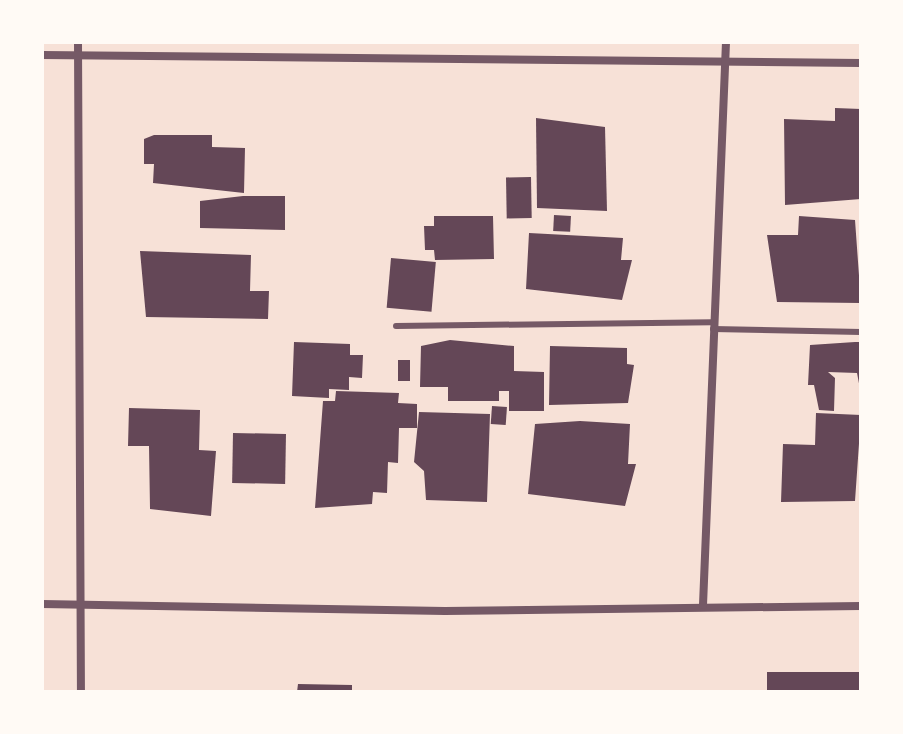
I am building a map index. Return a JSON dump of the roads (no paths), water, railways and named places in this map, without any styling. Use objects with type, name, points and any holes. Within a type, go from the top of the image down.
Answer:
[{"type":"street","points":[[78,42],[81,692]]},
{"type":"street","points":[[703,605],[726,42]]},
{"type":"street","points":[[42,55],[861,63]]},
{"type":"street","points":[[42,604],[460,611],[703,605],[861,606]]},
{"type":"lane","points":[[396,326],[712,326],[861,332]]}]
